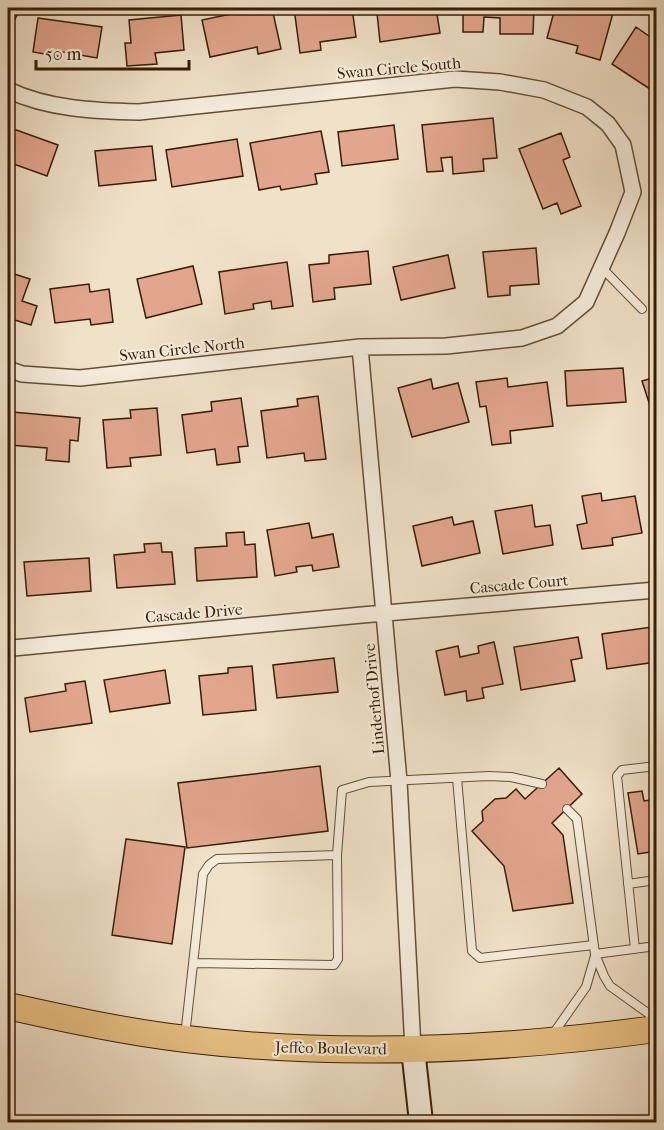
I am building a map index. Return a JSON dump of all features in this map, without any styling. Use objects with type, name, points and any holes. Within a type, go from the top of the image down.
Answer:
[{"type":"main road","name":"Jeffco Boulevard","points":[[8,1006],[71,1020],[185,1039],[326,1050],[477,1047],[657,1029]]},
{"type":"street","name":"Swan Circle South","points":[[8,90],[20,96],[92,111],[139,112],[455,79],[500,82],[544,90],[587,107],[608,123],[622,145],[633,192],[586,302],[557,326],[522,338],[457,345],[360,347]]},
{"type":"street","name":"Swan Circle North","points":[[8,369],[21,374],[80,378],[360,347]]},
{"type":"street","name":"Linderhof Drive","points":[[360,347],[399,781],[413,1049]]},
{"type":"street","name":"Cascade Court","points":[[385,613],[657,590]]},
{"type":"street","name":"Cascade Drive","points":[[8,647],[385,613]]},
{"type":"street","points":[[413,1049],[421,1122]]},
{"type":"lane","points":[[602,268],[642,309]]},
{"type":"lane","points":[[634,949],[617,776],[622,770],[657,766]]},
{"type":"lane","points":[[194,963],[334,965],[338,959],[337,855],[342,790],[369,782],[489,776],[511,777],[542,784]]},
{"type":"lane","points":[[457,778],[472,951],[476,956],[480,958],[594,945]]},
{"type":"lane","points":[[567,808],[577,819],[595,954],[604,976],[610,986],[657,1019]]},
{"type":"lane","points":[[185,1039],[203,874],[209,864],[217,860],[337,855]]},
{"type":"lane","points":[[628,884],[657,880]]},
{"type":"lane","points":[[595,954],[657,946]]},
{"type":"lane","points":[[548,1041],[586,987],[595,954]]},
{"type":"building","points":[[8,8],[21,8],[10,28],[8,27]]},
{"type":"building","points":[[259,8],[272,8],[281,49],[258,54],[257,47],[210,57],[202,20]]},
{"type":"building","points":[[294,8],[352,8],[356,37],[320,42],[321,50],[300,53]]},
{"type":"building","points":[[385,8],[436,8],[440,33],[380,42],[377,13],[386,12]]},
{"type":"building","points":[[463,8],[534,8],[533,34],[500,34],[500,18],[484,17],[483,32],[463,32]]},
{"type":"building","points":[[555,8],[593,8],[613,13],[600,60],[576,53],[578,46],[547,38]]},
{"type":"building","points":[[181,15],[184,50],[155,53],[157,64],[127,66],[125,43],[131,43],[129,20]]},
{"type":"building","points":[[38,18],[102,27],[97,58],[62,52],[62,57],[33,52]]},
{"type":"building","points":[[636,27],[656,41],[656,93],[612,64]]},
{"type":"building","points":[[493,118],[497,158],[483,159],[484,171],[453,174],[452,157],[441,158],[443,171],[427,172],[422,125]]},
{"type":"building","points":[[394,125],[398,159],[342,166],[338,132]]},
{"type":"building","points":[[8,127],[58,145],[47,176],[8,162]]},
{"type":"building","points":[[321,131],[329,172],[315,174],[317,184],[281,190],[280,186],[259,190],[250,143]]},
{"type":"building","points":[[561,133],[570,157],[563,160],[581,206],[561,214],[557,203],[543,209],[519,149]]},
{"type":"building","points":[[237,139],[243,176],[172,187],[166,150]]},
{"type":"building","points":[[152,146],[156,180],[99,186],[95,151]]},
{"type":"building","points":[[536,248],[539,284],[510,286],[510,295],[488,297],[483,252]]},
{"type":"building","points":[[368,251],[371,284],[334,288],[335,299],[313,302],[309,265],[329,263],[329,255]]},
{"type":"building","points":[[448,255],[455,288],[401,300],[393,267]]},
{"type":"building","points":[[287,262],[293,306],[272,309],[271,301],[253,304],[254,309],[225,314],[219,272]]},
{"type":"building","points":[[193,266],[202,304],[146,318],[137,279]]},
{"type":"building","points":[[8,272],[30,279],[22,301],[37,306],[31,325],[8,318]]},
{"type":"building","points":[[89,284],[90,292],[109,289],[113,322],[91,325],[90,319],[55,323],[50,289]]},
{"type":"building","points":[[623,368],[626,402],[567,406],[565,371]]},
{"type":"building","points":[[656,377],[656,421],[655,421],[642,381]]},
{"type":"building","points":[[507,378],[508,387],[547,382],[553,426],[510,431],[511,443],[492,445],[486,406],[480,407],[476,382]]},
{"type":"building","points":[[431,379],[433,389],[458,383],[469,422],[412,437],[398,388]]},
{"type":"building","points":[[318,396],[326,459],[305,461],[304,453],[267,458],[261,411],[298,406],[297,399]]},
{"type":"building","points":[[241,398],[248,446],[238,447],[240,462],[217,465],[215,449],[187,453],[182,415],[212,411],[211,402]]},
{"type":"building","points":[[157,408],[161,455],[130,458],[131,466],[107,468],[103,420],[131,418],[130,410]]},
{"type":"building","points":[[12,412],[80,418],[78,441],[70,440],[69,462],[46,460],[47,448],[9,445]]},
{"type":"building","points":[[601,493],[602,501],[635,496],[642,533],[612,538],[613,545],[582,549],[577,525],[587,523],[582,496]]},
{"type":"building","points":[[532,505],[535,527],[550,525],[553,545],[503,554],[495,511]]},
{"type":"building","points":[[452,517],[454,525],[473,521],[480,553],[422,566],[413,526]]},
{"type":"building","points":[[309,523],[312,538],[333,534],[339,567],[313,571],[312,565],[296,567],[297,572],[275,576],[267,530]]},
{"type":"building","points":[[244,532],[245,545],[255,544],[257,577],[197,581],[195,548],[227,546],[226,533]]},
{"type":"building","points":[[161,543],[162,552],[172,552],[175,584],[117,588],[114,555],[145,552],[144,544]]},
{"type":"building","points":[[89,558],[91,591],[27,596],[24,562]]},
{"type":"building","points":[[652,627],[656,662],[607,669],[602,634]]},
{"type":"building","points":[[578,637],[582,658],[571,660],[575,681],[521,690],[514,647]]},
{"type":"building","points":[[494,642],[503,684],[482,688],[484,698],[467,701],[466,691],[445,695],[436,651],[458,646],[460,657],[479,653],[478,646]]},
{"type":"building","points":[[334,658],[338,692],[277,698],[273,665]]},
{"type":"building","points":[[252,666],[256,710],[203,715],[199,676],[228,673],[228,668]]},
{"type":"building","points":[[165,670],[170,703],[110,712],[104,680]]},
{"type":"building","points":[[85,681],[92,723],[30,732],[25,698],[66,691],[65,684]]},
{"type":"building","points":[[320,766],[328,831],[187,848],[178,783]]},
{"type":"building","points":[[559,768],[582,794],[552,823],[563,835],[573,903],[513,911],[504,866],[472,831],[483,821],[482,811],[495,799],[506,798],[516,789],[525,799]]},
{"type":"building","points":[[642,791],[644,801],[656,799],[656,851],[638,854],[628,793]]},
{"type":"building","points":[[126,839],[185,847],[172,944],[112,935]]},
{"type":"building","points":[[82,1117],[113,1120],[112,1122],[81,1122]]}]
